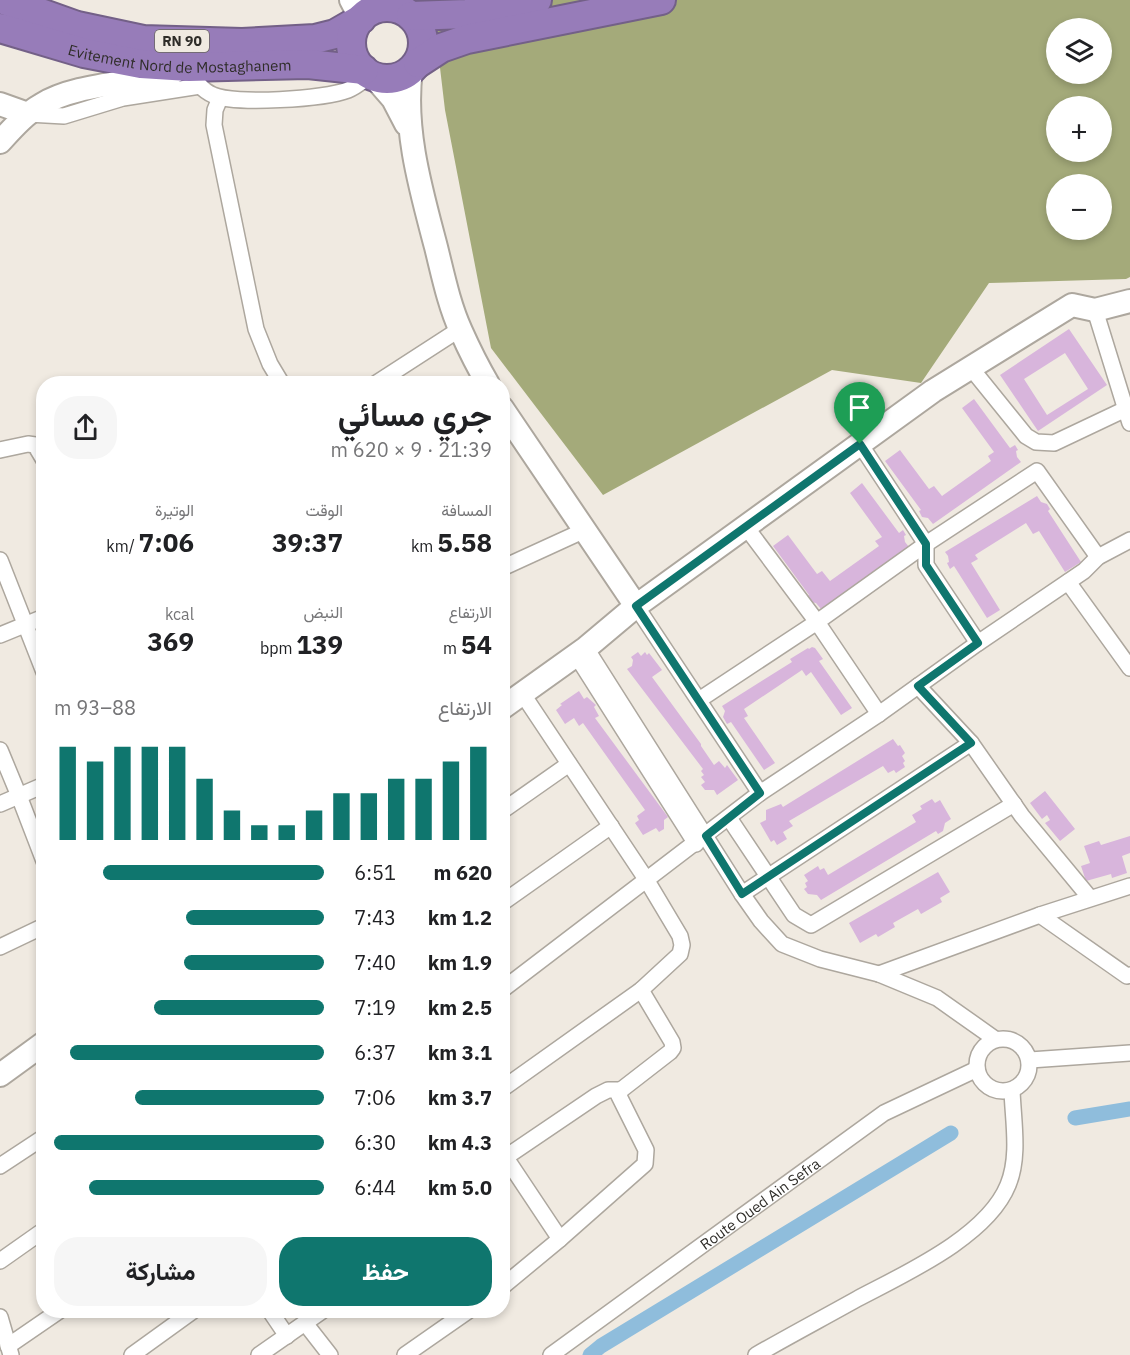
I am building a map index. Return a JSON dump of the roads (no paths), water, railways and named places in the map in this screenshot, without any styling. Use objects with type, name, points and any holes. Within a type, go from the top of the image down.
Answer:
[{"type":"highway","name":"Evitement Nord de Mostaghanem","points":[[4,0],[77,26],[143,40],[242,43],[315,39],[335,34],[356,10]]},
{"type":"highway","points":[[537,0],[467,14],[388,7],[356,10],[351,45],[353,55],[369,74],[393,79],[441,48],[467,39],[661,0]]},
{"type":"highway","points":[[399,8],[422,33],[423,43],[414,66]]},
{"type":"highway","name":"Evitement Nord de Mostaghanem","points":[[0,28],[84,53],[193,73],[308,64],[369,74]]},
{"type":"street","points":[[414,66],[408,94],[422,193],[460,328],[485,376]]},
{"type":"street","points":[[0,142],[41,104],[75,91],[161,76],[193,73],[206,92],[220,98],[243,101],[315,97],[347,91],[369,74],[393,99],[412,135]]},
{"type":"street","points":[[220,98],[215,110],[214,125],[256,329],[277,376]]},
{"type":"street","points":[[0,104],[28,114]]},
{"type":"street","points":[[510,702],[581,652],[636,606],[933,391],[1072,305],[1095,310],[1130,300]]},
{"type":"street","points":[[1095,310],[1127,407],[1130,423]]},
{"type":"street","points":[[390,376],[460,328]]},
{"type":"street","points":[[971,368],[1026,436],[1036,442],[1054,443],[1127,407]]},
{"type":"street","points":[[510,425],[585,530],[760,793]]},
{"type":"street","points":[[0,450],[28,444],[36,447]]},
{"type":"street","points":[[860,444],[926,544],[926,565],[978,643]]},
{"type":"street","points":[[699,700],[817,622],[926,544],[1037,471],[1098,557]]},
{"type":"street","points":[[746,527],[817,622],[879,714]]},
{"type":"street","points":[[510,564],[585,530]]},
{"type":"street","points":[[510,984],[760,793],[879,714],[1084,571],[1098,557],[1130,540]]},
{"type":"street","points":[[0,560],[36,652]]},
{"type":"street","points":[[1068,582],[1130,668]]},
{"type":"street","points":[[0,634],[36,620]]},
{"type":"street","points":[[581,652],[701,840],[761,921],[782,944],[820,959],[879,974],[937,998],[995,1040]]},
{"type":"street","points":[[918,686],[971,743],[1014,804],[1090,898]]},
{"type":"street","points":[[510,1083],[641,990],[680,954],[682,945],[680,936],[646,879],[522,693]]},
{"type":"street","points":[[742,894],[971,743]]},
{"type":"street","points":[[0,750],[36,840]]},
{"type":"street","points":[[510,805],[569,764]]},
{"type":"street","points":[[0,804],[36,789]]},
{"type":"street","points":[[729,818],[794,915],[811,925],[1014,804]]},
{"type":"street","points":[[510,897],[612,826]]},
{"type":"street","points":[[879,974],[1040,915],[1130,886]]},
{"type":"street","points":[[1040,915],[1127,976],[1130,975]]},
{"type":"street","points":[[0,945],[36,929]]},
{"type":"street","points":[[510,1279],[560,1239],[645,1164],[646,1150],[619,1096],[621,1090],[673,1048],[672,1042],[641,990]]},
{"type":"street","points":[[1003,1038],[1017,1042],[1023,1047],[1030,1060],[1028,1075],[1024,1082],[1012,1090],[990,1088],[977,1069],[977,1062],[983,1048],[1003,1038]]},
{"type":"street","points":[[0,1075],[36,1049]]},
{"type":"street","points":[[1030,1060],[1130,1053]]},
{"type":"street","name":"Route Oued Ain Sefra","points":[[551,1355],[884,1113],[977,1069]]},
{"type":"street","points":[[510,1150],[596,1096],[609,1090],[621,1090]]},
{"type":"street","points":[[756,1355],[935,1257],[986,1217],[1000,1201],[1009,1184],[1015,1160],[1012,1090]]},
{"type":"street","points":[[0,1166],[36,1142]]},
{"type":"street","points":[[510,1163],[560,1239]]},
{"type":"street","points":[[0,1261],[36,1236]]},
{"type":"street","points":[[0,1317],[10,1351],[50,1318]]},
{"type":"street","points":[[132,1355],[183,1318]]},
{"type":"street","points":[[274,1318],[286,1336]]},
{"type":"street","points":[[268,1352],[312,1318]]},
{"type":"street","points":[[405,1355],[458,1318]]},
{"type":"street","points":[[305,1323],[330,1355]]},
{"type":"waterway","points":[[1075,1118],[1130,1109]]},
{"type":"waterway","points":[[590,1355],[601,1346],[951,1133]]}]
